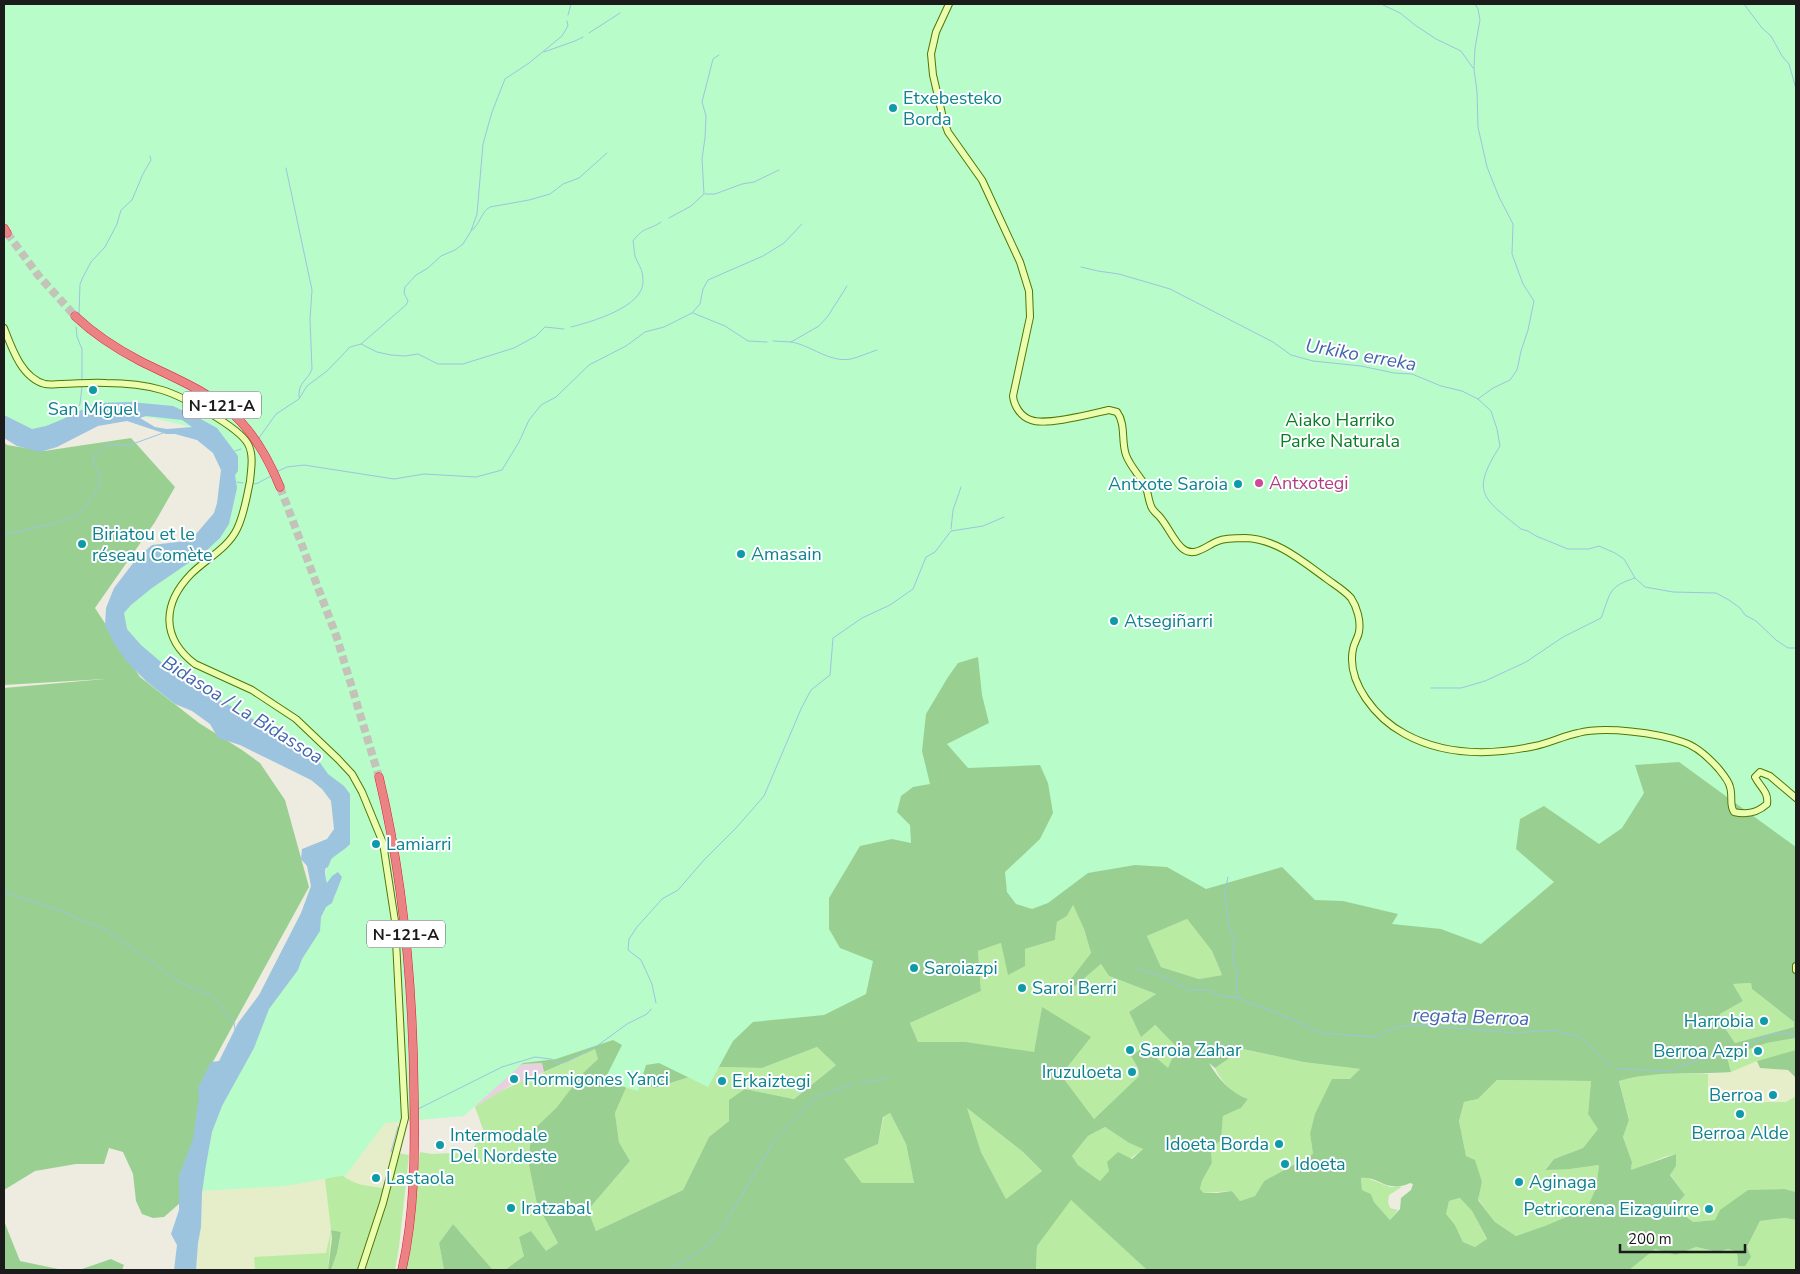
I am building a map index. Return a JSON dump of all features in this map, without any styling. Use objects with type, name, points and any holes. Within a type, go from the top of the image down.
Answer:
[{"type":"highway","name":"N-121-A","points":[[75,316],[100,336],[139,360],[198,390],[233,414],[259,445],[279,484]]},
{"type":"highway","name":"N-121-A","points":[[379,777],[394,846],[403,910],[411,1007],[415,1107],[414,1175],[410,1224],[402,1270]]},
{"type":"street","points":[[949,4],[936,32],[931,54],[933,75],[948,132],[982,180],[1026,278],[1030,317],[1013,396],[1019,411],[1026,418],[1031,421],[1043,422],[1109,410],[1117,412],[1121,420],[1126,455],[1146,486],[1151,508],[1163,520],[1183,549],[1189,553],[1194,553],[1220,540],[1246,538],[1264,541],[1291,552],[1341,590],[1356,606],[1359,619],[1359,632],[1353,649],[1352,672],[1369,702],[1387,722],[1405,734],[1445,748],[1478,752],[1535,746],[1579,732],[1605,730],[1658,736],[1685,742],[1702,753],[1718,769],[1730,785],[1731,807],[1734,812],[1743,815],[1755,812],[1767,804],[1766,792],[1755,777],[1760,772],[1770,776],[1796,798]]},
{"type":"street","points":[[4,328],[12,350],[23,368],[35,379],[46,384],[106,383],[135,385],[163,390],[221,420],[248,443],[252,455],[251,472],[248,491],[237,529],[227,543],[191,574],[177,592],[170,608],[169,625],[173,640],[187,659],[252,690],[296,719],[338,759],[352,774],[362,792],[383,843],[395,921],[405,1118],[383,1203],[361,1270]]},
{"type":"shaded area","points":[[542,1063],[544,1072],[520,1082],[518,1081],[475,1107],[465,1099],[523,1064]]},
{"type":"green space","name":"Aiako Harriko Parke Naturala","points":[[4,4],[859,4],[1796,189],[1796,1038],[1767,1043],[1727,1057],[1731,1072],[1647,1075],[1619,1081],[1629,1120],[1623,1137],[1632,1162],[1631,1170],[1676,1154],[1676,1166],[1670,1175],[1685,1195],[1674,1207],[1693,1222],[1715,1220],[1720,1210],[1748,1190],[1785,1189],[1796,1192],[1796,1220],[1785,1218],[1760,1221],[1747,1247],[1751,1257],[1745,1266],[1738,1266],[1737,1252],[1728,1249],[1718,1252],[1696,1247],[1676,1255],[1655,1249],[1629,1270],[1147,1270],[1071,1200],[1037,1246],[1036,1270],[505,1270],[524,1256],[519,1237],[531,1231],[546,1251],[558,1243],[537,1204],[528,1161],[532,1131],[557,1107],[583,1073],[598,1059],[595,1049],[544,1072],[542,1063],[523,1064],[513,1070],[253,487]],"holes":[[[1073,905],[1084,929],[1091,953],[1068,983],[1074,987],[1101,964],[1109,976],[1156,994],[1129,1012],[1141,1037],[1155,1025],[1177,1047],[1168,1068],[1144,1047],[1131,1056],[1138,1068],[1139,1076],[1094,1119],[1061,1075],[1091,1037],[1042,1007],[1034,1052],[966,1042],[918,1042],[910,1023],[981,991],[978,951],[1001,943],[1008,975],[1025,966],[1025,949],[1055,940],[1057,922],[1067,916]],[[1187,919],[1212,951],[1222,975],[1199,979],[1161,967],[1147,936]],[[1751,983],[1752,989],[1794,1022],[1794,1027],[1735,1043],[1721,1022],[1720,1014],[1743,1001],[1733,984]],[[817,1047],[836,1065],[794,1099],[745,1089],[729,1100],[729,1121],[709,1137],[683,1190],[596,1231],[588,1210],[630,1161],[619,1142],[615,1113],[630,1079],[655,1088],[721,1067],[762,1068]],[[1243,1049],[1303,1062],[1360,1069],[1350,1079],[1332,1079],[1315,1114],[1310,1134],[1313,1154],[1264,1181],[1255,1196],[1240,1201],[1232,1191],[1204,1193],[1200,1189],[1202,1181],[1212,1163],[1211,1150],[1221,1140],[1223,1116],[1241,1108],[1248,1099],[1230,1089],[1209,1063],[1215,1068]],[[1497,1080],[1591,1081],[1588,1114],[1598,1129],[1583,1148],[1554,1159],[1545,1170],[1599,1165],[1596,1188],[1587,1208],[1516,1236],[1495,1222],[1478,1200],[1482,1182],[1475,1160],[1466,1156],[1459,1121],[1464,1102],[1478,1099]],[[967,1108],[1023,1152],[1042,1171],[1006,1199],[981,1152]],[[890,1113],[906,1144],[914,1183],[862,1183],[844,1159],[878,1144],[883,1117]],[[1105,1127],[1129,1143],[1143,1149],[1132,1159],[1118,1152],[1107,1162],[1109,1171],[1100,1181],[1078,1165],[1072,1156],[1088,1136]],[[1361,1178],[1373,1179],[1395,1187],[1413,1184],[1411,1190],[1401,1198],[1400,1209],[1390,1220],[1374,1202],[1371,1194],[1362,1190]],[[1460,1198],[1472,1211],[1487,1239],[1475,1247],[1463,1242],[1455,1225],[1446,1214],[1449,1201]]]},
{"type":"green space","name":"Aiako Harriko Parke Naturala","points":[[4,4],[1796,4],[1796,847],[1679,762],[1635,765],[1644,793],[1622,828],[1599,844],[1544,806],[1520,819],[1516,849],[1554,882],[1481,944],[1441,929],[1392,924],[1398,914],[1343,901],[1315,900],[1282,867],[1206,889],[1167,867],[1135,865],[1088,873],[1048,903],[1032,909],[1016,904],[1007,892],[1005,872],[1040,839],[1053,813],[1048,783],[1040,765],[968,768],[947,744],[989,723],[982,695],[978,657],[958,663],[926,714],[922,751],[930,784],[913,787],[901,796],[897,812],[910,825],[911,843],[892,839],[860,846],[829,898],[829,929],[840,948],[873,961],[866,994],[824,1015],[753,1022],[733,1041],[708,1087],[659,1063],[646,1065],[638,1091],[604,1081],[622,1045],[613,1040],[556,1059],[523,1063],[464,1116],[385,1123],[346,1175],[286,1186],[196,1191],[195,1154],[321,895],[327,868],[344,835],[336,792],[178,691],[115,620],[211,529],[226,476],[212,442],[191,427],[154,418],[110,414],[58,435],[4,426]]},
{"type":"green space","points":[[131,438],[175,487],[155,522],[95,608],[140,677],[199,723],[260,763],[285,800],[309,887],[204,1078],[196,1135],[180,1203],[164,1217],[153,1218],[142,1214],[136,1201],[133,1174],[123,1152],[109,1148],[104,1164],[76,1164],[35,1171],[4,1190],[4,688],[105,679],[4,685],[4,442],[7,445],[44,451]]},
{"type":"green space","points":[[1073,905],[1084,929],[1091,953],[1069,984],[1074,987],[1101,964],[1109,976],[1156,994],[1129,1012],[1141,1036],[1154,1025],[1178,1046],[1168,1069],[1131,1056],[1138,1068],[1139,1076],[1094,1119],[1061,1075],[1042,1008],[1034,1053],[966,1042],[918,1042],[910,1023],[981,991],[978,951],[1001,943],[1025,949],[1055,940],[1057,922],[1067,916]]},
{"type":"green space","points":[[1187,919],[1212,951],[1222,975],[1199,979],[1161,967],[1147,936]]},
{"type":"green space","points":[[1751,983],[1752,989],[1794,1022],[1794,1027],[1735,1043],[1721,1022],[1720,1014],[1743,1001],[1733,984]]},
{"type":"green space","points":[[1796,1038],[1795,1051],[1757,1061],[1731,1072],[1727,1057],[1767,1043]]},
{"type":"green space","points":[[817,1047],[837,1064],[794,1099],[745,1089],[729,1121],[709,1137],[683,1190],[596,1231],[588,1210],[630,1161],[619,1142],[615,1113],[630,1079],[656,1088],[721,1067],[762,1068]]},
{"type":"green space","points":[[595,1048],[598,1059],[583,1073],[559,1105],[532,1131],[528,1161],[537,1204],[558,1243],[546,1252],[531,1231],[524,1256],[505,1270],[493,1270],[453,1224],[439,1243],[444,1270],[406,1270],[413,1233],[417,1168],[420,1152],[432,1154],[470,1152],[484,1132],[475,1107],[501,1091]]},
{"type":"green space","points":[[1243,1049],[1303,1062],[1360,1069],[1310,1134],[1313,1154],[1264,1181],[1255,1196],[1240,1201],[1232,1191],[1204,1193],[1200,1189],[1202,1181],[1212,1163],[1211,1150],[1221,1140],[1223,1116],[1241,1108],[1248,1099],[1228,1087],[1215,1068]]},
{"type":"green space","points":[[1796,1050],[1796,1078],[1788,1070],[1760,1068],[1757,1061]]},
{"type":"green space","points":[[1757,1061],[1760,1068],[1788,1070],[1796,1078],[1796,1096],[1786,1102],[1746,1101],[1737,1097],[1708,1093],[1708,1074],[1731,1072]]},
{"type":"green space","points":[[1675,1073],[1708,1074],[1708,1093],[1737,1097],[1746,1101],[1786,1102],[1796,1096],[1796,1192],[1785,1189],[1715,1220],[1693,1222],[1673,1207],[1685,1195],[1670,1174],[1676,1166],[1676,1154],[1631,1171],[1632,1162],[1623,1137],[1629,1119],[1619,1080],[1646,1075]]},
{"type":"green space","points":[[1497,1080],[1591,1081],[1588,1114],[1599,1128],[1583,1148],[1554,1159],[1545,1169],[1570,1169],[1599,1165],[1596,1188],[1587,1208],[1516,1236],[1495,1222],[1478,1199],[1482,1182],[1466,1157],[1459,1121],[1464,1102],[1478,1099]]},
{"type":"green space","points":[[387,1101],[400,1110],[398,1133],[383,1188],[361,1185],[346,1179],[329,1207],[332,1238],[328,1270],[196,1270],[202,1193],[212,1132]]},
{"type":"green space","points":[[966,1107],[1023,1152],[1042,1171],[1006,1199],[981,1152]]},
{"type":"green space","points":[[890,1113],[906,1144],[914,1183],[862,1183],[844,1159],[878,1144],[884,1116]]},
{"type":"green space","points":[[1105,1127],[1129,1143],[1143,1149],[1100,1181],[1078,1165],[1072,1156],[1088,1136]]},
{"type":"green space","points":[[393,1152],[409,1155],[395,1270],[331,1270],[341,1232],[331,1230],[325,1179],[341,1174],[356,1183],[383,1188]]},
{"type":"green space","points":[[1361,1178],[1367,1178],[1390,1187],[1402,1187],[1389,1195],[1388,1202],[1390,1208],[1398,1210],[1390,1220],[1374,1202],[1371,1194],[1362,1190]]},
{"type":"green space","points":[[1461,1198],[1472,1211],[1487,1240],[1475,1247],[1463,1242],[1455,1225],[1445,1214],[1449,1201]]},
{"type":"green space","points":[[1071,1199],[1147,1270],[1036,1270],[1037,1246]]},
{"type":"green space","points":[[1785,1218],[1796,1220],[1796,1270],[1627,1270],[1655,1249],[1676,1255],[1696,1247],[1718,1252],[1728,1249],[1737,1253],[1738,1266],[1760,1221]]},
{"type":"green space","points":[[4,1221],[20,1261],[63,1270],[4,1270]]},
{"type":"green space","points":[[453,1224],[493,1270],[444,1270],[439,1243]]},
{"type":"green space","points":[[331,1230],[328,1270],[255,1270],[254,1257],[326,1253]]},
{"type":"green space","points":[[331,1230],[341,1232],[337,1253],[331,1270],[328,1270],[332,1238]]},
{"type":"green space","points":[[111,1259],[124,1265],[122,1270],[79,1270]]},
{"type":"water","points":[[131,402],[173,406],[217,428],[238,456],[238,471],[235,475],[237,488],[229,524],[220,538],[206,551],[152,588],[131,605],[124,613],[127,629],[141,645],[185,680],[279,735],[295,748],[316,757],[328,774],[344,786],[350,794],[350,844],[331,859],[325,875],[327,883],[338,872],[342,877],[332,903],[326,907],[321,917],[320,931],[302,959],[298,970],[269,1009],[254,1048],[222,1106],[212,1132],[202,1193],[201,1227],[196,1270],[174,1270],[177,1245],[171,1234],[179,1210],[179,1176],[193,1139],[199,1097],[198,1088],[211,1062],[219,1061],[238,1023],[259,995],[301,913],[311,886],[307,866],[301,859],[302,849],[327,839],[334,829],[331,801],[322,789],[311,780],[240,745],[218,738],[210,724],[192,711],[175,704],[147,682],[127,662],[115,645],[105,625],[106,608],[114,588],[137,558],[152,545],[186,541],[196,534],[214,513],[221,470],[213,453],[197,440],[175,434],[166,434],[127,421],[98,426],[57,447],[40,452],[17,446],[4,438],[4,415],[32,429],[46,426],[96,403]],"holes":[[[146,416],[182,420],[192,427],[167,429],[155,427],[140,418]]]},
{"type":"waterway","points":[[568,15],[571,4]]},
{"type":"waterway","points":[[1381,4],[1400,13],[1436,39],[1461,51],[1473,68]]},
{"type":"waterway","points":[[1475,4],[1480,20],[1475,48],[1474,69],[1478,127],[1487,167],[1499,197],[1513,224],[1512,254],[1523,284],[1534,301],[1517,370],[1510,380],[1493,388],[1478,399]]},
{"type":"waterway","points":[[1744,4],[1762,28],[1771,36],[1782,56],[1789,64],[1796,89]]},
{"type":"waterway","points":[[589,33],[620,13]]},
{"type":"waterway","points":[[361,344],[406,305],[408,301],[404,293],[405,287],[416,275],[428,268],[441,256],[463,244],[471,231],[477,214],[483,144],[492,112],[505,79],[529,63],[562,36],[568,26],[567,21]]},
{"type":"waterway","points":[[544,52],[583,37]]},
{"type":"waterway","points":[[669,218],[691,206],[704,194],[702,159],[706,116],[702,102],[713,59],[719,55]]},
{"type":"waterway","points":[[471,231],[490,207],[550,194],[563,184],[579,178],[607,153]]},
{"type":"waterway","points":[[79,314],[80,284],[83,277],[91,262],[105,247],[117,224],[121,210],[132,200],[151,160],[150,156]]},
{"type":"waterway","points":[[286,168],[312,290],[310,319],[312,369],[300,388],[299,397]]},
{"type":"waterway","points":[[705,194],[715,194],[742,184],[754,182],[779,170]]},
{"type":"waterway","points":[[571,327],[603,317],[635,299],[641,291],[643,277],[635,256],[633,241],[643,231],[661,222]]},
{"type":"waterway","points":[[276,472],[287,467],[304,465],[394,479],[424,474],[476,477],[502,470],[519,442],[529,420],[541,405],[556,397],[589,365],[626,346],[645,332],[664,327],[692,313],[700,304],[703,289],[708,280],[763,256],[784,243],[802,224]]},
{"type":"waterway","name":"Urkiko erreka","points":[[1081,267],[1119,274],[1170,289],[1273,342],[1291,355],[1313,361],[1412,374],[1441,386],[1462,391],[1478,399],[1491,411],[1500,446],[1485,474],[1483,484],[1485,493],[1489,501],[1521,529],[1568,549],[1589,549],[1599,546],[1615,553],[1624,559],[1635,578],[1645,587],[1673,592],[1716,593],[1740,608],[1745,615],[1756,621],[1776,640],[1788,648],[1796,648]]},
{"type":"waterway","points":[[773,341],[791,342],[819,326],[828,316],[847,286]]},
{"type":"waterway","points":[[693,313],[725,326],[748,341],[767,342]]},
{"type":"waterway","points":[[76,327],[77,337],[82,349],[82,380]]},
{"type":"waterway","points":[[259,438],[276,414],[299,399],[307,386],[327,371],[350,347],[361,344],[377,352],[391,355],[405,356],[418,354],[438,364],[463,364],[514,348],[536,336],[545,327],[564,329]]},
{"type":"waterway","points":[[791,342],[843,360],[877,350]]},
{"type":"waterway","points":[[78,413],[77,409],[80,404],[82,387]]},
{"type":"waterway","points":[[4,535],[59,522],[79,514],[100,486],[99,473],[94,464],[94,456],[106,445],[130,445],[163,433]]},
{"type":"waterway","points":[[235,451],[241,449]]},
{"type":"waterway","points":[[254,484],[271,476]]},
{"type":"waterway","points":[[237,482],[243,483]]},
{"type":"waterway","points":[[951,529],[953,510],[961,487]]},
{"type":"waterway","points":[[656,1003],[652,984],[641,960],[628,950],[629,939],[662,899],[678,890],[764,796],[811,690],[830,675],[833,638],[862,618],[890,605],[913,589],[926,557],[935,552],[951,531],[983,526],[1004,517]]},
{"type":"waterway","points":[[1431,688],[1461,688],[1485,681],[1526,662],[1563,637],[1601,618],[1611,592],[1619,585],[1635,578]]},
{"type":"waterway","name":"Bidasoa / La Bidassoa","points":[[325,864],[337,835]]},
{"type":"waterway","name":"regata Berroa","points":[[1228,877],[1225,892],[1228,922],[1235,941],[1232,957],[1237,971],[1238,998],[1289,1018],[1320,1033],[1376,1037],[1396,1027],[1416,1025],[1515,1033],[1553,1030],[1580,1037],[1613,1067]]},
{"type":"waterway","points":[[4,892],[51,907],[108,931],[181,983],[212,996],[234,1022],[235,1030]]},
{"type":"waterway","points":[[1138,968],[1171,980],[1189,990],[1207,990],[1222,996],[1238,998]]},
{"type":"waterway","points":[[418,1109],[502,1067],[535,1057],[551,1059],[557,1063],[566,1062],[597,1046],[627,1024],[647,1014],[651,1009]]},
{"type":"waterway","name":"regata Berroa","points":[[1618,1069],[1671,1071],[1700,1059],[1716,1057],[1772,1034],[1796,1035]]},
{"type":"waterway","points":[[861,1083],[888,1078]]},
{"type":"waterway","points":[[668,1270],[708,1246],[722,1228],[774,1141],[815,1098],[853,1084]]},
{"type":"waterway","points":[[391,1152],[398,1127]]},
{"type":"tunnel","points":[[7,233],[38,275],[75,316]]},
{"type":"tunnel","points":[[280,487],[337,638],[379,777]]},
{"type":"place","name":"Etxebesteko Borda","points":[[893,108]]},
{"type":"place","name":"San Miguel","points":[[93,390]]},
{"type":"place","name":"Antxotegi","points":[[1259,483]]},
{"type":"place","name":"Antxote Saroia","points":[[1238,484]]},
{"type":"place","name":"Biriatou et le réseau Comète","points":[[82,544]]},
{"type":"place","name":"Amasain","points":[[741,554]]},
{"type":"place","name":"Atsegiñarri","points":[[1114,621]]},
{"type":"place","name":"Lamiarri","points":[[376,844]]},
{"type":"place","name":"Saroiazpi","points":[[914,968]]},
{"type":"place","name":"Saroi Berri","points":[[1022,988]]},
{"type":"place","name":"Harrobia","points":[[1764,1021]]},
{"type":"place","name":"Saroia Zahar","points":[[1130,1050]]},
{"type":"place","name":"Berroa Azpi","points":[[1758,1051]]},
{"type":"place","name":"Iruzuloeta","points":[[1132,1072]]},
{"type":"place","name":"Hormigones Yanci","points":[[514,1079]]},
{"type":"place","name":"Erkaiztegi","points":[[722,1081]]},
{"type":"place","name":"Berroa","points":[[1773,1095]]},
{"type":"place","name":"Berroa Alde","points":[[1740,1114]]},
{"type":"place","name":"Idoeta Borda","points":[[1279,1144]]},
{"type":"place","name":"Intermodale Del Nordeste","points":[[440,1145]]},
{"type":"place","name":"Idoeta","points":[[1285,1164]]},
{"type":"place","name":"Lastaola","points":[[376,1178]]},
{"type":"place","name":"Aginaga","points":[[1519,1182]]},
{"type":"place","name":"Iratzabal","points":[[511,1208]]},
{"type":"place","name":"Petricorena Eizaguirre","points":[[1709,1209]]}]
